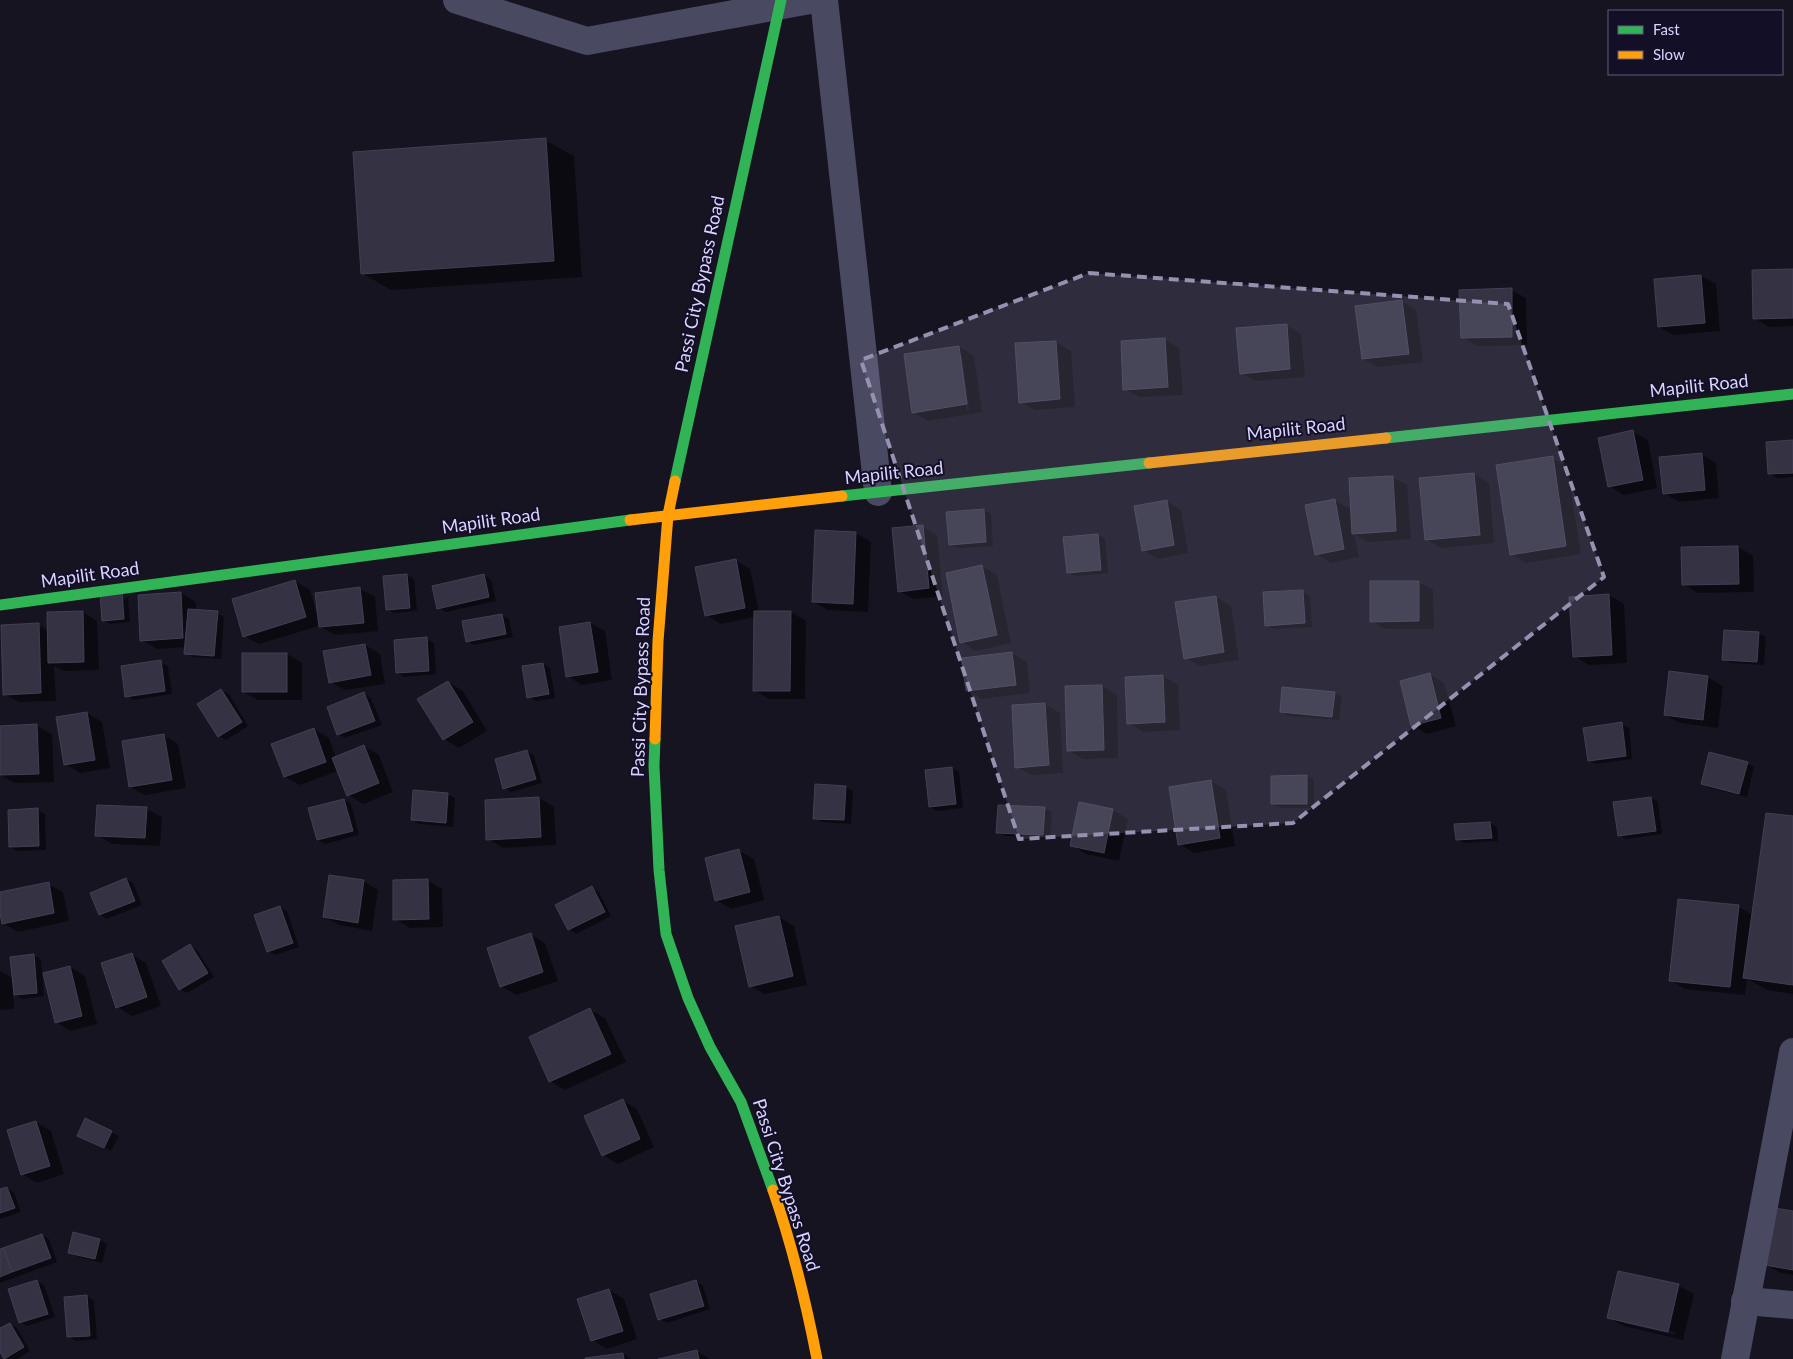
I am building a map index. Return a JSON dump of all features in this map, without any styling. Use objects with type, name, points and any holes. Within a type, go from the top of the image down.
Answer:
[{"type":"street","points":[[457,0],[587,41],[780,3],[810,0]]},
{"type":"street","points":[[824,0],[878,492]]},
{"type":"street","name":"Passi City Bypass Road","points":[[780,3],[668,514],[658,641],[654,766],[659,870],[666,934],[688,998],[710,1047],[741,1102],[765,1165],[786,1228],[808,1312],[817,1359]]},
{"type":"street","name":"Mapilit Road","points":[[0,605],[668,514],[1793,394]]},
{"type":"street","points":[[1735,1359],[1793,1052]]},
{"type":"street","points":[[1745,1301],[1793,1305]]},
{"type":"highlighted area","points":[[1089,273],[1508,304],[1604,577],[1293,823],[1019,839],[861,360]]},
{"type":"building","points":[[546,138],[554,261],[361,274],[353,152]]},
{"type":"building","points":[[1793,269],[1793,318],[1753,319],[1752,270]]},
{"type":"building","points":[[1701,275],[1705,323],[1658,327],[1654,279]]},
{"type":"building","points":[[1512,288],[1512,337],[1461,338],[1459,290]]},
{"type":"building","points":[[1402,300],[1409,354],[1362,359],[1355,306]]},
{"type":"building","points":[[1287,324],[1290,369],[1240,374],[1236,328]]},
{"type":"building","points":[[1165,338],[1168,387],[1123,390],[1121,341]]},
{"type":"building","points":[[1056,341],[1060,399],[1019,403],[1015,343]]},
{"type":"building","points":[[959,346],[967,404],[912,413],[904,354]]},
{"type":"building","points":[[1633,430],[1643,480],[1608,487],[1598,438]]},
{"type":"building","points":[[1793,440],[1793,473],[1768,474],[1766,442]]},
{"type":"building","points":[[1702,453],[1705,490],[1663,494],[1659,457]]},
{"type":"building","points":[[1553,456],[1566,546],[1510,555],[1496,465]]},
{"type":"building","points":[[1474,473],[1480,535],[1425,540],[1419,478]]},
{"type":"building","points":[[1393,476],[1396,531],[1352,534],[1349,478]]},
{"type":"building","points":[[1335,499],[1344,549],[1315,555],[1305,505]]},
{"type":"building","points":[[1167,500],[1174,545],[1142,551],[1134,506]]},
{"type":"building","points":[[984,509],[986,542],[949,545],[946,512]]},
{"type":"building","points":[[923,525],[929,588],[898,592],[892,528]]},
{"type":"building","points":[[815,530],[856,532],[853,604],[812,602]]},
{"type":"building","points":[[1098,534],[1101,570],[1067,573],[1063,537]]},
{"type":"building","points":[[1738,546],[1739,584],[1682,585],[1681,547]]},
{"type":"building","points":[[736,559],[745,608],[705,616],[695,567]]},
{"type":"building","points":[[982,565],[997,635],[960,643],[946,573]]},
{"type":"building","points":[[407,574],[410,608],[386,610],[383,576]]},
{"type":"building","points":[[484,574],[489,597],[437,609],[432,586]]},
{"type":"building","points":[[295,580],[306,617],[243,637],[232,599]]},
{"type":"building","points":[[1370,581],[1419,581],[1419,621],[1370,622]]},
{"type":"building","points":[[360,587],[364,623],[319,627],[315,593]]},
{"type":"building","points":[[1303,590],[1305,623],[1265,626],[1263,592]]},
{"type":"building","points":[[122,592],[124,619],[102,621],[100,593]]},
{"type":"building","points":[[181,592],[183,638],[140,641],[138,595]]},
{"type":"building","points":[[1609,594],[1612,655],[1573,657],[1569,597]]},
{"type":"building","points":[[1216,596],[1224,652],[1184,659],[1175,602]]},
{"type":"building","points":[[188,609],[218,611],[214,656],[184,654]]},
{"type":"building","points":[[83,611],[84,662],[48,663],[47,612]]},
{"type":"building","points":[[754,611],[791,611],[790,691],[753,691]]},
{"type":"building","points":[[502,614],[506,634],[466,642],[462,621]]},
{"type":"building","points":[[590,622],[598,672],[566,677],[559,627]]},
{"type":"building","points":[[39,623],[41,693],[3,695],[1,625]]},
{"type":"building","points":[[1724,630],[1759,632],[1757,662],[1722,660]]},
{"type":"building","points":[[427,637],[429,671],[396,673],[394,640]]},
{"type":"building","points":[[365,644],[371,675],[329,683],[323,651]]},
{"type":"building","points":[[1012,652],[1016,685],[966,691],[962,658]]},
{"type":"building","points":[[242,653],[287,653],[287,692],[242,692]]},
{"type":"building","points":[[161,660],[165,691],[125,697],[121,666]]},
{"type":"building","points":[[543,663],[549,694],[527,698],[522,666]]},
{"type":"building","points":[[1669,671],[1708,676],[1703,720],[1664,715]]},
{"type":"building","points":[[1430,673],[1441,718],[1411,726],[1400,681]]},
{"type":"building","points":[[1163,675],[1165,722],[1127,724],[1125,677]]},
{"type":"building","points":[[448,681],[473,722],[443,740],[417,699]]},
{"type":"building","points":[[1102,685],[1104,750],[1067,751],[1065,686]]},
{"type":"building","points":[[1282,687],[1335,692],[1332,717],[1280,712]]},
{"type":"building","points":[[221,689],[242,722],[218,737],[197,704]]},
{"type":"building","points":[[364,692],[375,721],[337,735],[327,707]]},
{"type":"building","points":[[1045,703],[1049,765],[1015,768],[1012,705]]},
{"type":"building","points":[[87,712],[95,760],[64,765],[56,717]]},
{"type":"building","points":[[1622,722],[1626,756],[1588,761],[1583,728]]},
{"type":"building","points":[[37,724],[39,774],[0,775],[0,726]]},
{"type":"building","points":[[314,728],[326,762],[284,777],[271,744]]},
{"type":"building","points":[[164,734],[172,780],[129,787],[122,741]]},
{"type":"building","points":[[364,745],[379,783],[347,796],[332,758]]},
{"type":"building","points":[[527,750],[536,779],[503,789],[495,759]]},
{"type":"building","points":[[1709,752],[1748,762],[1739,794],[1701,784]]},
{"type":"building","points":[[952,767],[956,804],[929,807],[925,770]]},
{"type":"building","points":[[1307,775],[1307,804],[1271,804],[1271,776]]},
{"type":"building","points":[[1211,780],[1220,838],[1178,845],[1169,787]]},
{"type":"building","points":[[815,784],[846,786],[844,820],[813,819]]},
{"type":"building","points":[[413,790],[448,793],[446,823],[411,820]]},
{"type":"building","points":[[539,797],[541,837],[486,840],[485,800]]},
{"type":"building","points":[[1651,797],[1656,831],[1618,836],[1613,802]]},
{"type":"building","points":[[344,799],[353,831],[317,840],[308,808]]},
{"type":"building","points":[[1079,802],[1113,809],[1104,853],[1070,846]]},
{"type":"building","points":[[97,805],[147,807],[145,838],[95,836]]},
{"type":"building","points":[[998,805],[1045,807],[1043,835],[996,833]]},
{"type":"building","points":[[38,808],[39,846],[9,847],[8,810]]},
{"type":"building","points":[[1766,813],[1793,816],[1793,985],[1743,978]]},
{"type":"building","points":[[1490,822],[1492,838],[1456,840],[1454,824]]},
{"type":"building","points":[[739,849],[750,892],[715,901],[705,858]]},
{"type":"building","points":[[329,875],[364,880],[358,923],[323,917]]},
{"type":"building","points":[[126,878],[135,901],[99,915],[90,893]]},
{"type":"building","points":[[428,879],[429,919],[393,920],[393,880]]},
{"type":"building","points":[[49,882],[54,913],[2,924],[0,892]]},
{"type":"building","points":[[592,886],[605,912],[568,930],[555,905]]},
{"type":"building","points":[[1678,899],[1739,905],[1730,987],[1669,981]]},
{"type":"building","points":[[280,906],[293,943],[267,952],[254,915]]},
{"type":"building","points":[[779,916],[793,976],[749,987],[735,926]]},
{"type":"building","points":[[531,933],[543,972],[500,987],[487,948]]},
{"type":"building","points":[[190,944],[208,973],[179,990],[162,961]]},
{"type":"building","points":[[132,953],[147,997],[116,1008],[101,963]]},
{"type":"building","points":[[34,954],[37,993],[14,995],[10,957]]},
{"type":"building","points":[[70,966],[82,1016],[55,1023],[43,973]]},
{"type":"building","points":[[590,1008],[611,1054],[549,1082],[529,1037]]},
{"type":"building","points":[[623,1099],[640,1139],[602,1156],[584,1116]]},
{"type":"building","points":[[85,1118],[112,1131],[104,1148],[77,1136]]},
{"type":"building","points":[[36,1121],[50,1166],[21,1175],[7,1130]]},
{"type":"building","points":[[7,1187],[15,1208],[0,1213],[0,1189]]},
{"type":"building","points":[[1774,1208],[1793,1211],[1793,1270],[1765,1265]]},
{"type":"building","points":[[73,1232],[100,1239],[95,1259],[68,1253]]},
{"type":"building","points":[[42,1234],[51,1258],[12,1272],[3,1248]]},
{"type":"building","points":[[3,1248],[12,1272],[0,1277],[0,1249]]},
{"type":"building","points":[[1618,1271],[1679,1284],[1668,1332],[1607,1318]]},
{"type":"building","points":[[37,1280],[48,1314],[19,1323],[8,1289]]},
{"type":"building","points":[[696,1280],[704,1306],[658,1320],[650,1294]]},
{"type":"building","points":[[609,1289],[623,1331],[591,1341],[577,1299]]},
{"type":"building","points":[[87,1295],[90,1336],[67,1337],[64,1297]]},
{"type":"building","points":[[10,1323],[24,1347],[4,1359],[0,1352],[0,1328]]},
{"type":"building","points":[[697,1350],[699,1359],[658,1359]]},
{"type":"building","points":[[623,1353],[624,1359],[585,1359],[585,1358]]},
{"type":"traffic: fast","points":[[675,481],[781,0]]},
{"type":"traffic: fast","points":[[1386,438],[1793,394]]},
{"type":"traffic: fast","points":[[842,496],[1149,463]]},
{"type":"traffic: fast","points":[[0,605],[630,520]]},
{"type":"traffic: fast","points":[[655,739],[654,766],[659,870],[666,934],[688,998],[710,1047],[741,1102],[773,1190]]},
{"type":"traffic: slow","points":[[1149,463],[1386,438]]},
{"type":"traffic: slow","points":[[655,739],[658,641],[668,515],[675,481]]},
{"type":"traffic: slow","points":[[630,520],[842,496]]},
{"type":"traffic: slow","points":[[773,1190],[798,1274],[817,1359]]}]
